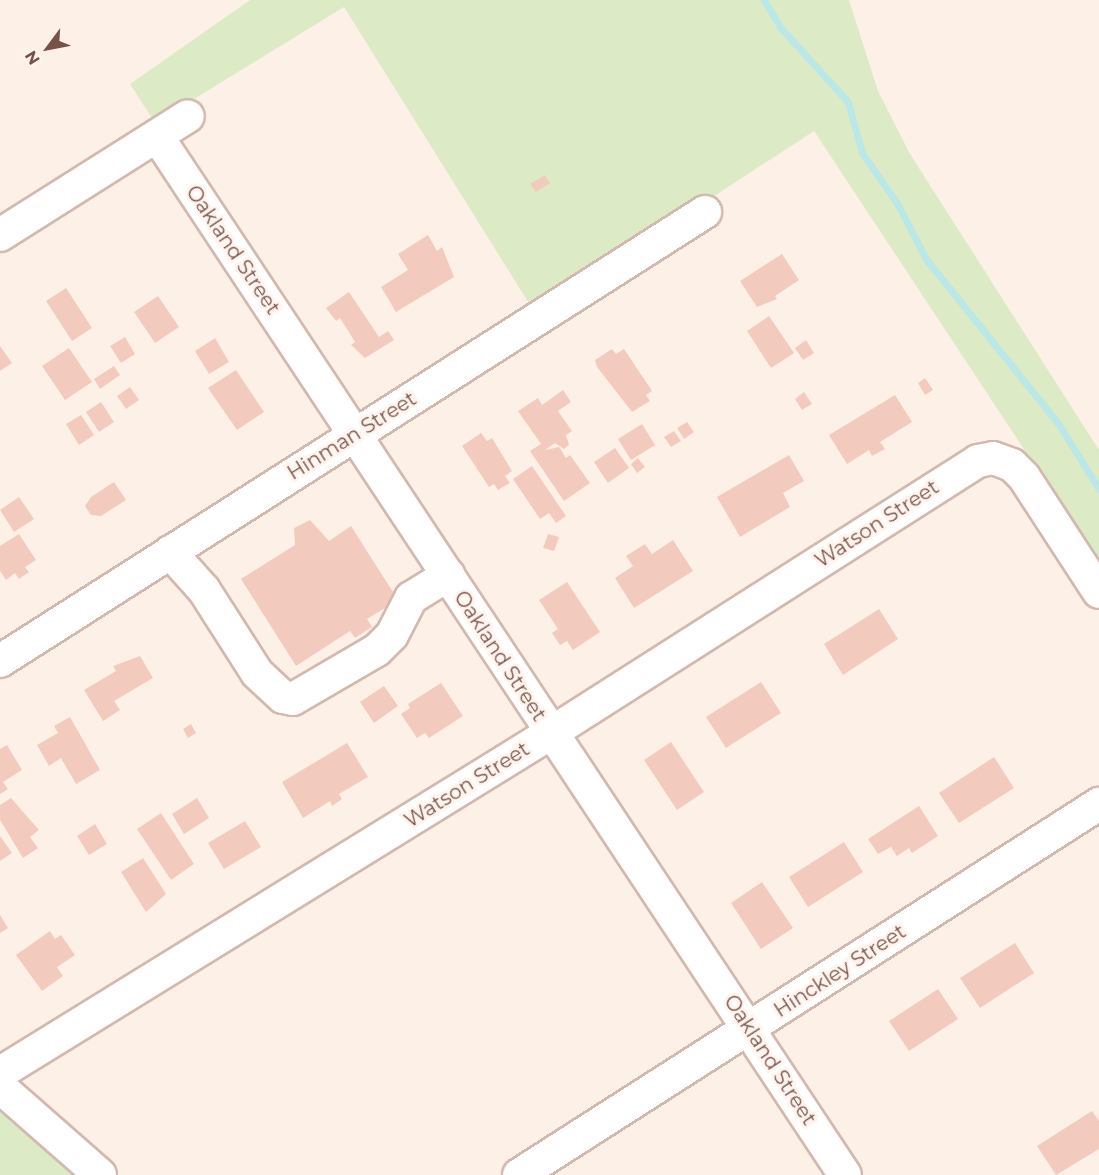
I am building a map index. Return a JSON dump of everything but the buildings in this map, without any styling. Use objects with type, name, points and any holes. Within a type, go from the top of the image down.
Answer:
[{"type":"street","points":[[0,235],[188,116]]},
{"type":"street","name":"Oakland Street","points":[[157,136],[845,1175]]},
{"type":"street","name":"Hinman Street","points":[[0,661],[705,212]]},
{"type":"street","name":"Watson Street","points":[[0,1073],[551,733],[962,470],[993,458],[1012,465],[1024,477],[1099,592]]},
{"type":"street","points":[[170,552],[204,590],[257,673],[283,697],[293,699],[377,650],[400,623],[411,598],[448,575]]},
{"type":"street","name":"Hinckley Street","points":[[519,1175],[1099,804]]},
{"type":"street","points":[[0,1087],[100,1175]]},
{"type":"green space","points":[[250,0],[849,0],[878,91],[910,154],[1099,450],[1099,563],[814,131],[535,313],[344,7],[155,123],[130,84]]},
{"type":"green space","points":[[0,1087],[100,1175],[0,1175]]},
{"type":"waterway","points":[[764,0],[781,28],[848,102],[862,153],[897,203],[926,259],[1058,423],[1099,489]]}]
